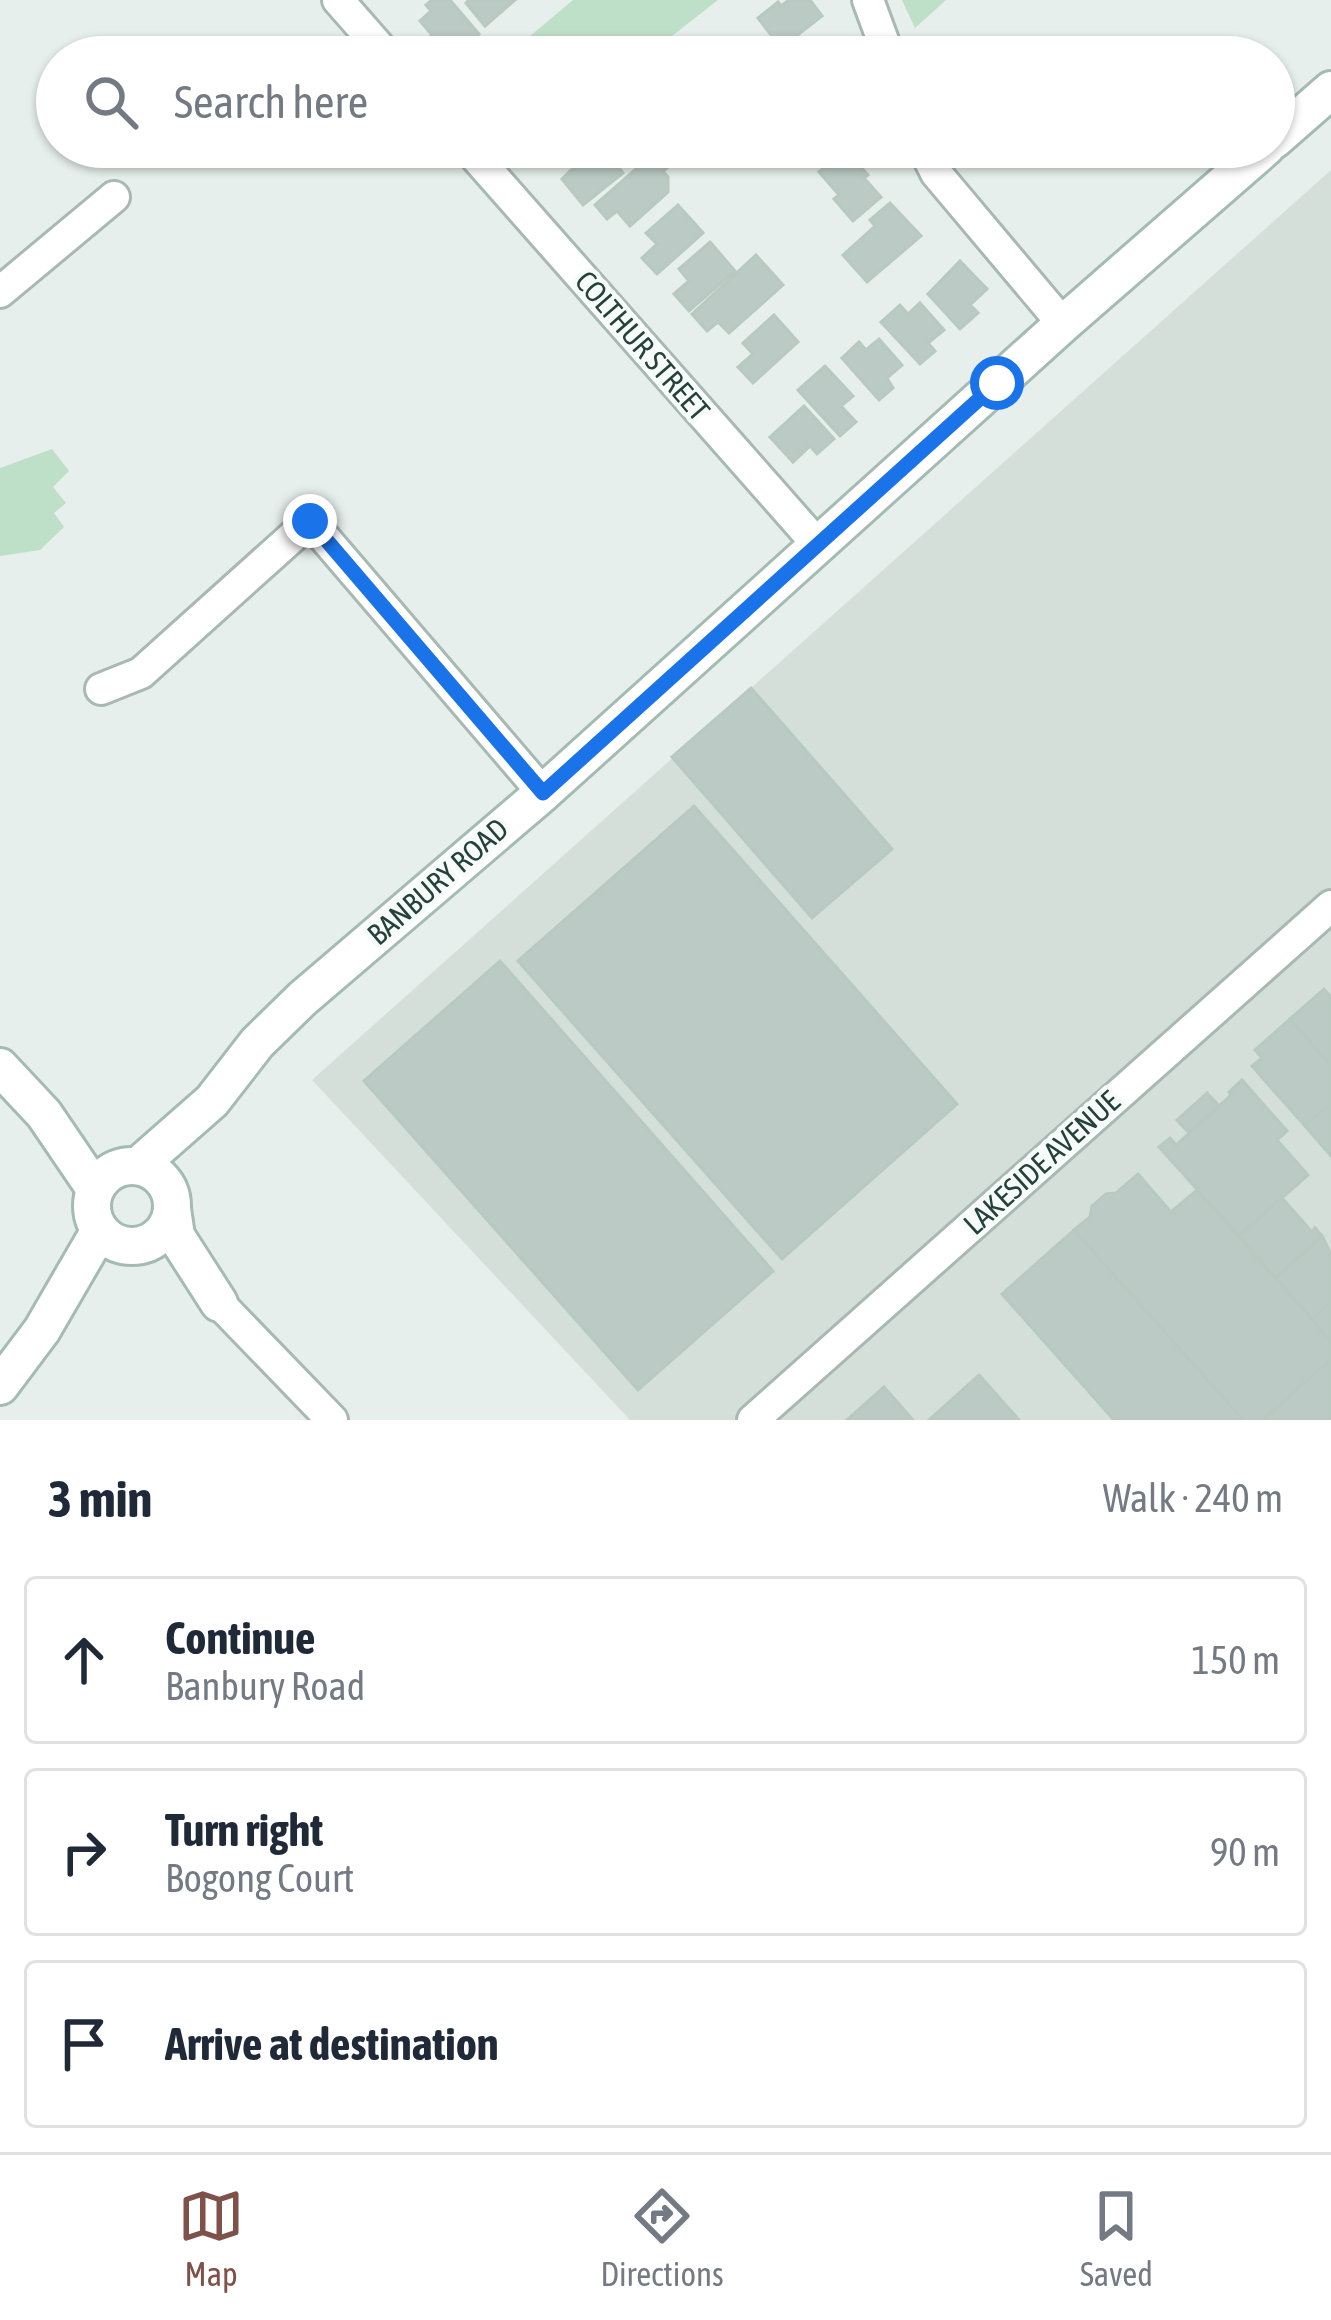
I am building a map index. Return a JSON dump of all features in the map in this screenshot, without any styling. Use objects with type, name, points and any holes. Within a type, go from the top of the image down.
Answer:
[{"type":"street","points":[[868,0],[882,36]]},
{"type":"street","points":[[341,1],[370,36]]},
{"type":"street","points":[[1295,122],[1331,90]]},
{"type":"street","name":"COLTHUR STREET","points":[[486,168],[818,545]]},
{"type":"street","points":[[934,168],[1063,324]]},
{"type":"street","name":"BANBURY ROAD","points":[[118,1174],[212,1101],[257,1043],[302,999],[543,793],[1242,168]]},
{"type":"street","points":[[0,292],[114,197]]},
{"type":"street","points":[[101,689],[141,673],[310,521],[543,793]]},
{"type":"street","name":"LAKESIDE AVENUE","points":[[753,1420],[1331,906]]},
{"type":"street","points":[[0,1067],[44,1114],[118,1174],[151,1170],[170,1198],[176,1236],[219,1304]]},
{"type":"street","name":"BANBURY ROAD","points":[[170,1198],[212,1101]]},
{"type":"street","points":[[118,1174],[92,1210],[124,1240],[172,1265],[219,1304],[332,1420]]},
{"type":"street","points":[[0,1386],[42,1330],[124,1240],[162,1233],[170,1198]]},
{"type":"shaded area","points":[[1331,170],[1331,1420],[630,1420],[312,1080]]},
{"type":"green space","points":[[573,0],[718,0],[672,36],[530,36]]},
{"type":"green space","points":[[902,0],[946,0],[915,28]]},
{"type":"green space","points":[[52,449],[69,471],[53,487],[66,503],[54,513],[64,527],[40,550],[0,556],[0,468]]},
{"type":"building","points":[[432,0],[450,0],[479,34],[431,36],[420,21],[431,11],[426,5]]},
{"type":"building","points":[[515,0],[485,26],[466,3]]},
{"type":"building","points":[[789,0],[810,0],[822,16],[796,36],[772,36],[758,18],[778,2],[781,6]]},
{"type":"building","points":[[573,168],[619,168],[623,173],[583,205],[562,179]]},
{"type":"building","points":[[637,168],[667,168],[663,171],[668,192],[630,226],[617,211],[607,219],[595,205]]},
{"type":"building","points":[[862,168],[868,175],[864,178],[881,197],[853,221],[819,172]]},
{"type":"building","points":[[890,203],[921,236],[867,282],[843,255],[875,226],[870,220]]},
{"type":"building","points":[[678,205],[703,233],[657,274],[642,258],[657,244],[646,233]]},
{"type":"building","points":[[710,242],[735,271],[689,311],[674,294],[689,281],[679,269]]},
{"type":"building","points":[[756,255],[783,285],[729,333],[718,322],[707,331],[692,314]]},
{"type":"building","points":[[960,261],[987,289],[970,305],[978,313],[960,329],[928,294]]},
{"type":"building","points":[[920,303],[944,330],[928,343],[935,351],[920,364],[881,322],[900,305],[908,314]]},
{"type":"building","points":[[774,315],[798,342],[753,383],[738,367],[753,354],[743,343]]},
{"type":"building","points":[[879,339],[902,365],[887,378],[893,388],[879,400],[842,358],[859,342],[866,350]]},
{"type":"building","points":[[825,366],[853,396],[841,406],[856,422],[840,436],[798,390]]},
{"type":"building","points":[[804,406],[834,439],[817,454],[810,446],[793,462],[770,437]]},
{"type":"building","points":[[751,688],[892,849],[812,918],[672,757]]},
{"type":"building","points":[[694,806],[957,1104],[782,1259],[518,961]]},
{"type":"building","points":[[500,961],[773,1271],[638,1390],[364,1081]]},
{"type":"building","points":[[1324,989],[1331,997],[1331,1066],[1290,1019]]},
{"type":"building","points":[[1290,1019],[1331,1066],[1331,1103],[1305,1126],[1252,1066],[1262,1058],[1255,1050]]},
{"type":"building","points":[[1242,1080],[1287,1131],[1277,1140],[1308,1175],[1239,1236],[1159,1147],[1170,1138],[1176,1145]]},
{"type":"building","points":[[1207,1093],[1219,1106],[1189,1133],[1177,1120]]},
{"type":"building","points":[[1331,1103],[1331,1156],[1305,1126]]},
{"type":"building","points":[[1138,1174],[1171,1212],[1197,1190],[1331,1341],[1331,1359],[1263,1420],[1243,1420],[1074,1230],[1090,1217],[1092,1206]]},
{"type":"building","points":[[1282,1198],[1312,1232],[1315,1228],[1322,1236],[1276,1278],[1239,1236]]},
{"type":"building","points":[[1074,1230],[1243,1420],[1114,1420],[1002,1294]]},
{"type":"building","points":[[1322,1236],[1331,1254],[1331,1302],[1312,1319],[1276,1278]]},
{"type":"building","points":[[1331,1302],[1331,1341],[1312,1319]]},
{"type":"building","points":[[1331,1359],[1331,1420],[1263,1420]]},
{"type":"building","points":[[979,1375],[1019,1420],[929,1420]]},
{"type":"building","points":[[884,1387],[913,1420],[847,1420]]},
{"type":"route","points":[[310,521],[543,793],[997,383]]}]
